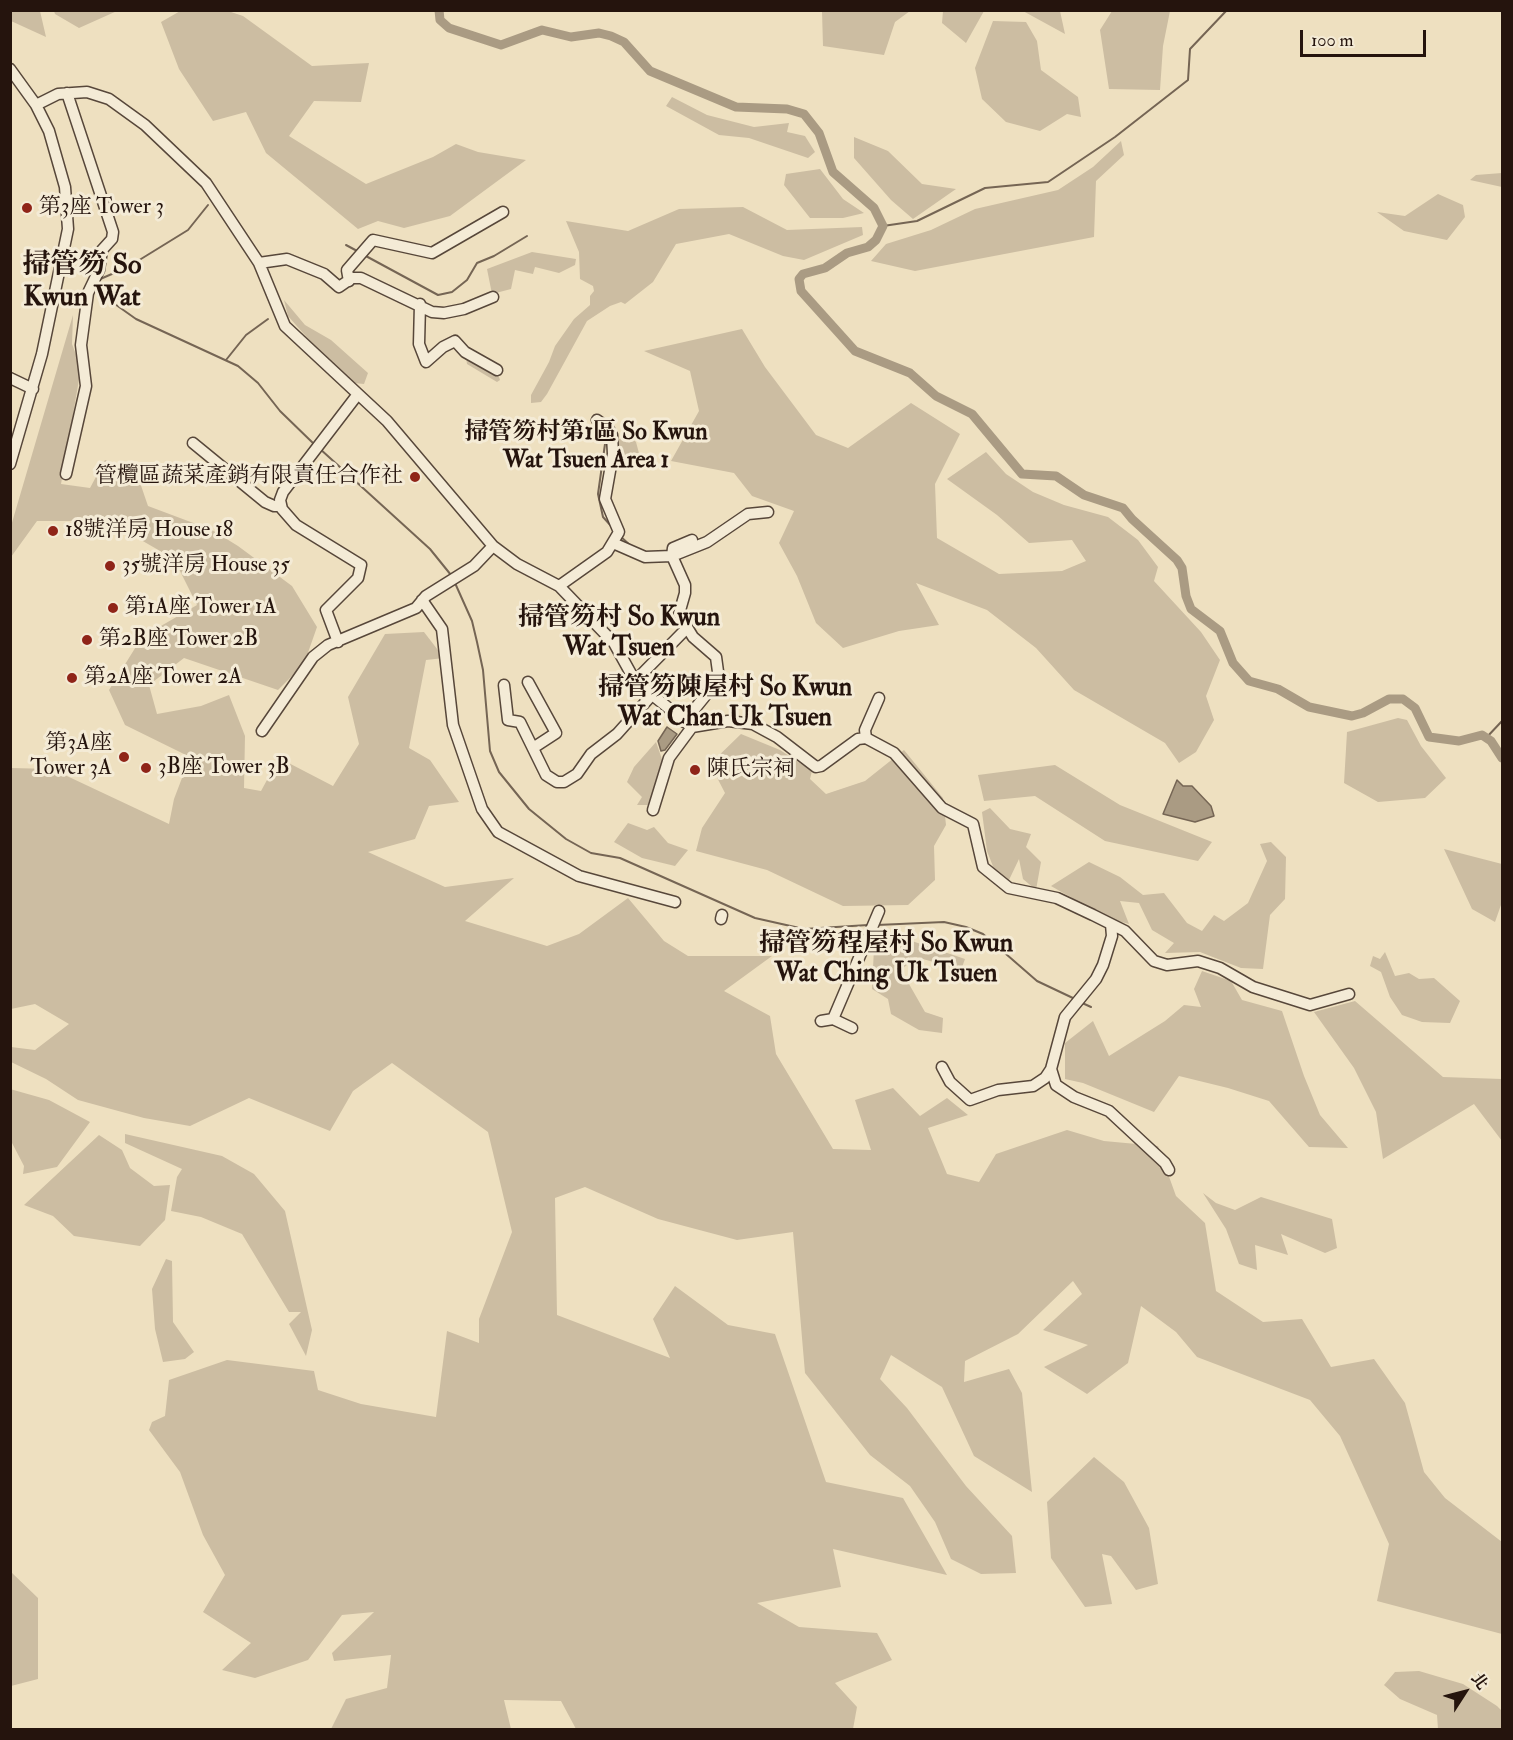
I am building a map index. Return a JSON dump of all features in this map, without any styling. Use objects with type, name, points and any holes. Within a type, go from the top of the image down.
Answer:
[{"type":"street","points":[[10,69],[36,105],[58,159],[65,188],[68,230],[33,389],[10,464]]},
{"type":"street","points":[[36,105],[67,93],[87,92],[109,99],[146,125],[206,183],[259,263],[285,326],[387,421],[493,546],[517,564],[559,586],[614,643],[635,681],[688,724],[728,722],[753,724],[777,737],[816,767],[858,739],[866,738],[894,753],[942,808],[973,824],[983,867],[1009,888],[1058,898],[1125,931],[1154,961],[1167,965],[1198,961],[1220,968],[1253,987],[1310,1005],[1349,994]]},
{"type":"street","points":[[66,474],[86,387],[81,345],[88,293],[97,274],[102,250],[112,239],[111,221],[99,192],[67,93]]},
{"type":"street","points":[[349,281],[346,270],[374,239],[432,253],[503,212]]},
{"type":"street","points":[[259,263],[285,259],[324,274],[339,287],[352,278],[361,278],[420,304],[432,312],[444,314],[464,309],[493,297]]},
{"type":"street","points":[[420,304],[419,344],[426,362],[443,347],[455,341],[465,352],[497,370]]},
{"type":"street","points":[[10,378],[33,389]]},
{"type":"street","points":[[281,506],[284,492],[358,394]]},
{"type":"street","points":[[597,420],[608,428],[612,435],[614,454],[606,499],[616,537],[645,557],[706,542],[748,514],[768,512]]},
{"type":"street","points":[[193,443],[266,502],[274,506],[281,506]]},
{"type":"street","points":[[281,506],[296,525],[362,565],[360,575],[326,610],[339,642]]},
{"type":"street","points":[[559,586],[607,552],[616,537]]},
{"type":"street","points":[[672,552],[692,540]]},
{"type":"street","points":[[262,731],[313,657],[328,645],[416,608],[422,600],[483,558],[493,546]]},
{"type":"street","points":[[653,810],[669,758],[688,724],[719,679],[716,657],[687,628],[679,610],[685,592],[672,552]]},
{"type":"street","points":[[422,600],[442,629],[453,724],[482,809],[498,832],[579,876],[675,902]]},
{"type":"street","points":[[635,681],[687,628]]},
{"type":"street","points":[[528,681],[556,733],[533,748]]},
{"type":"street","points":[[504,685],[505,720],[520,722],[546,775],[557,782],[564,782],[577,774],[591,754],[617,734],[651,696]]},
{"type":"street","points":[[866,738],[865,730],[879,698]]},
{"type":"street","points":[[833,1019],[878,914]]},
{"type":"street","points":[[942,1067],[955,1088],[970,1100],[998,1090],[1033,1086],[1045,1078],[1051,1069],[1069,1008],[1096,979],[1103,964],[1112,936],[1111,924]]},
{"type":"street","points":[[821,1021],[833,1019],[852,1028]]},
{"type":"street","points":[[1051,1069],[1056,1085],[1074,1097],[1109,1111],[1165,1163],[1169,1170]]},
{"type":"shaded area","points":[[11,10],[40,11],[46,37],[11,21]]},
{"type":"shaded area","points":[[54,10],[117,11],[79,28],[55,14]]},
{"type":"shaded area","points":[[182,10],[228,11],[243,16],[312,66],[369,63],[361,102],[314,101],[289,136],[366,184],[433,157],[456,144],[478,152],[526,160],[450,216],[404,228],[378,221],[358,229],[266,153],[246,112],[213,121],[179,69],[161,22]]},
{"type":"shaded area","points":[[822,10],[910,11],[895,22],[884,55],[823,46]]},
{"type":"shaded area","points":[[943,10],[984,11],[966,43],[942,23]]},
{"type":"shaded area","points":[[1023,11],[1060,11],[1065,34]]},
{"type":"shaded area","points":[[1112,11],[1170,11],[1163,46],[1160,90],[1109,89],[1100,30]]},
{"type":"shaded area","points":[[993,21],[1026,22],[1037,41],[1041,70],[1078,97],[1081,117],[1067,114],[1040,131],[1006,122],[982,99],[975,68]]},
{"type":"shaded area","points":[[672,97],[707,115],[754,127],[789,123],[787,132],[805,136],[815,152],[808,158],[749,138],[719,135],[666,106]]},
{"type":"shaded area","points":[[854,137],[888,151],[922,184],[956,189],[913,219],[891,200],[854,158]]},
{"type":"shaded area","points":[[1121,141],[1124,155],[1096,181],[1094,237],[915,271],[871,261],[886,244],[931,230],[975,209],[1058,190],[1093,167]]},
{"type":"shaded area","points":[[820,169],[843,199],[864,213],[843,218],[810,218],[784,185],[786,174]]},
{"type":"shaded area","points":[[1502,173],[1502,187],[1470,180],[1476,175]]},
{"type":"shaded area","points":[[1438,194],[1463,205],[1465,217],[1447,240],[1404,231],[1377,212],[1405,216]]},
{"type":"shaded area","points":[[743,207],[787,230],[862,227],[863,235],[804,260],[783,256],[729,234],[676,244],[653,282],[625,304],[621,302],[610,306],[587,321],[547,394],[541,402],[531,403],[531,395],[555,346],[574,319],[590,305],[590,296],[594,291],[593,286],[580,279],[579,252],[566,221],[628,231],[679,209]]},
{"type":"shaded area","points":[[532,252],[576,259],[575,265],[559,273],[535,267],[533,274],[515,270],[511,289],[492,294],[487,269]]},
{"type":"shaded area","points":[[284,300],[305,325],[331,340],[368,373],[364,384],[354,383],[318,350],[288,316]]},
{"type":"shaded area","points":[[73,315],[72,344],[81,368],[61,484],[90,488],[105,460],[136,471],[148,506],[212,530],[238,546],[292,586],[317,627],[304,664],[278,690],[184,658],[149,685],[157,714],[201,706],[229,695],[245,736],[244,788],[261,791],[279,758],[333,786],[359,744],[348,697],[385,634],[424,632],[444,658],[426,660],[409,748],[430,760],[459,802],[429,806],[415,839],[368,852],[445,887],[514,878],[465,921],[547,946],[579,934],[628,898],[664,941],[688,956],[772,956],[724,991],[770,1016],[776,1054],[833,1149],[871,1150],[855,1100],[893,1088],[920,1116],[947,1098],[968,1115],[928,1128],[947,1174],[979,1182],[996,1154],[1067,1130],[1104,1141],[1158,1146],[1176,1196],[1205,1223],[1216,1291],[1263,1322],[1302,1319],[1331,1367],[1374,1359],[1405,1403],[1424,1472],[1445,1498],[1502,1542],[1502,1634],[1377,1601],[1389,1544],[1340,1436],[1310,1400],[1197,1357],[1176,1332],[1141,1306],[1128,1363],[1087,1394],[1044,1367],[1088,1345],[1043,1330],[1082,1294],[1073,1281],[1018,1334],[965,1361],[964,1382],[1009,1369],[1022,1393],[1032,1492],[974,1456],[942,1387],[891,1355],[880,1379],[907,1408],[966,1486],[1012,1536],[1016,1573],[981,1574],[951,1559],[935,1522],[910,1486],[870,1455],[805,1373],[793,1232],[737,1240],[658,1219],[585,1187],[555,1198],[557,1315],[670,1358],[653,1319],[675,1286],[728,1325],[775,1334],[826,1482],[903,1498],[947,1575],[833,1549],[841,1587],[757,1603],[799,1627],[877,1633],[892,1660],[835,1683],[857,1707],[853,1729],[576,1729],[561,1701],[504,1700],[511,1729],[331,1729],[346,1699],[387,1688],[391,1655],[334,1661],[332,1653],[374,1612],[342,1615],[308,1660],[255,1678],[222,1670],[251,1643],[203,1612],[225,1575],[203,1535],[180,1472],[149,1430],[152,1422],[165,1416],[169,1380],[227,1360],[314,1371],[318,1390],[361,1404],[436,1417],[447,1331],[479,1343],[479,1319],[512,1232],[488,1132],[392,1063],[353,1091],[330,1131],[249,1098],[190,1126],[144,1118],[78,1100],[46,1079],[11,1062],[11,1047],[35,1050],[69,1024],[35,1004],[11,1009],[11,768],[52,769],[169,824],[174,799],[190,757],[125,725],[109,690],[142,637],[197,605],[174,559],[108,521],[37,521],[11,557],[11,526]]},
{"type":"shaded area","points":[[742,329],[765,367],[816,435],[848,448],[911,403],[960,434],[935,484],[937,538],[999,574],[1062,571],[1086,561],[1072,540],[1029,543],[997,515],[947,479],[986,452],[1006,474],[1033,492],[1064,505],[1108,517],[1138,540],[1158,567],[1154,581],[1201,632],[1220,660],[1206,696],[1214,720],[1196,752],[1179,763],[1165,743],[1074,690],[1036,648],[987,610],[916,583],[939,625],[899,631],[843,648],[816,623],[797,576],[779,543],[794,511],[752,496],[734,473],[671,461],[699,411],[690,371],[644,351]]},
{"type":"shaded area","points":[[466,357],[499,377],[500,380],[497,382],[467,364]]},
{"type":"shaded area","points":[[629,435],[636,442],[640,457],[617,465],[619,439]]},
{"type":"shaded area","points":[[1398,718],[1407,720],[1421,746],[1446,778],[1425,798],[1378,802],[1344,783],[1347,732]]},
{"type":"shaded area","points":[[667,727],[677,734],[665,750],[661,751],[658,741]]},
{"type":"shaded area","points":[[741,734],[780,750],[812,771],[810,779],[826,794],[865,781],[904,750],[943,798],[946,825],[934,846],[935,880],[908,905],[843,906],[767,870],[696,851],[702,828],[725,793],[710,764]]},
{"type":"shaded area","points":[[656,742],[663,762],[651,805],[637,805],[642,797],[627,782],[634,767]]},
{"type":"shaded area","points":[[1055,765],[1120,805],[1212,842],[1198,861],[1105,841],[1035,796],[984,801],[978,775]]},
{"type":"shaded area","points":[[1177,780],[1183,786],[1192,786],[1211,806],[1214,816],[1195,822],[1163,814]]},
{"type":"shaded area","points":[[990,808],[1010,829],[1031,834],[1026,847],[1041,862],[1036,890],[1023,879],[1019,859],[1009,880],[994,869],[987,851],[982,812]]},
{"type":"shaded area","points":[[628,823],[647,830],[654,827],[668,843],[688,850],[675,866],[642,858],[614,842]]},
{"type":"shaded area","points":[[1271,842],[1286,857],[1285,899],[1270,915],[1263,969],[1241,968],[1200,952],[1165,953],[1174,943],[1152,930],[1139,903],[1120,901],[1129,924],[1107,918],[1051,886],[1089,862],[1120,877],[1143,895],[1164,893],[1187,923],[1202,931],[1214,915],[1224,921],[1248,903],[1267,861],[1260,844]]},
{"type":"shaded area","points":[[1444,849],[1502,864],[1502,902],[1495,922],[1472,909]]},
{"type":"shaded area","points":[[909,940],[965,959],[961,970],[916,957],[901,970],[925,1012],[943,1018],[942,1033],[919,1030],[891,1014],[888,999],[872,989],[874,948]]},
{"type":"shaded area","points":[[1385,952],[1395,976],[1409,973],[1419,979],[1434,978],[1460,1001],[1450,1023],[1422,1022],[1402,1015],[1390,997],[1381,972],[1370,966],[1373,956],[1380,959]]},
{"type":"shaded area","points":[[1202,971],[1231,981],[1242,1000],[1282,1011],[1320,1115],[1348,1148],[1309,1147],[1269,1101],[1179,1076],[1154,1112],[1083,1083],[1065,1079],[1065,1043],[1093,1021],[1109,1056],[1165,1021],[1184,1005],[1201,1007],[1194,989]]},
{"type":"shaded area","points":[[1355,1001],[1443,1077],[1502,1079],[1502,1141],[1474,1104],[1383,1159],[1376,1112],[1354,1068],[1314,1012]]},
{"type":"shaded area","points":[[10,1089],[49,1100],[90,1122],[57,1167],[23,1174],[24,1166],[11,1141]]},
{"type":"shaded area","points":[[125,1134],[222,1156],[254,1174],[285,1211],[312,1330],[306,1356],[289,1324],[301,1312],[289,1312],[242,1234],[201,1217],[171,1211],[177,1177],[182,1169],[125,1143]]},
{"type":"shaded area","points":[[99,1135],[122,1150],[130,1168],[154,1186],[170,1185],[165,1220],[140,1246],[74,1236],[53,1216],[24,1205]]},
{"type":"shaded area","points":[[1203,1193],[1216,1203],[1235,1210],[1261,1197],[1332,1219],[1337,1248],[1325,1253],[1281,1234],[1288,1255],[1255,1245],[1257,1270],[1239,1264],[1226,1229]]},
{"type":"shaded area","points":[[166,1259],[172,1261],[173,1322],[194,1352],[185,1359],[163,1362],[155,1329],[152,1289]]},
{"type":"shaded area","points":[[1094,1457],[1124,1482],[1149,1528],[1158,1584],[1136,1590],[1111,1556],[1102,1554],[1112,1604],[1085,1607],[1051,1558],[1047,1502]]},
{"type":"shaded area","points":[[10,1571],[38,1598],[38,1679],[11,1686]]},
{"type":"shaded area","points":[[1419,1671],[1463,1684],[1497,1706],[1502,1711],[1502,1729],[1438,1729],[1437,1715],[1400,1699],[1384,1685],[1395,1672]]},
{"type":"waterway","points":[[439,10],[440,20],[449,28],[501,45],[542,30],[571,37],[599,33],[611,36],[624,42],[650,71],[736,107],[787,109],[804,114],[819,133],[833,172],[874,208],[883,226],[876,240],[868,247],[847,253],[825,268],[803,274],[799,279],[801,291],[855,351],[910,373],[936,396],[972,414],[1022,474],[1056,476],[1084,495],[1123,508],[1177,560],[1182,568],[1186,596],[1191,609],[1220,631],[1233,663],[1249,681],[1278,689],[1309,707],[1352,716],[1363,713],[1389,699],[1403,699],[1415,708],[1429,737],[1459,741],[1482,735],[1491,741],[1502,758]]},
{"type":"waterway","points":[[883,226],[917,221],[985,188],[1048,182],[1115,137],[1188,80],[1190,49],[1227,10]]},
{"type":"waterway","points":[[98,280],[128,267],[188,230],[208,205]]},
{"type":"waterway","points":[[364,255],[438,295],[452,292],[467,280],[477,263],[494,256],[527,236]]},
{"type":"waterway","points":[[346,245],[359,252]]},
{"type":"waterway","points":[[86,271],[91,277]]},
{"type":"waterway","points":[[97,283],[112,302],[136,319],[238,366],[258,383],[280,411],[315,445]]},
{"type":"waterway","points":[[226,360],[246,335],[268,319]]},
{"type":"waterway","points":[[600,429],[605,444],[598,494],[603,517],[612,527]]},
{"type":"waterway","points":[[319,448],[430,549],[451,575]]},
{"type":"waterway","points":[[620,536],[631,546]]},
{"type":"waterway","points":[[455,583],[472,621],[483,670],[490,751],[499,772],[529,809],[566,839],[591,853],[620,858],[755,918],[804,929],[868,925]]},
{"type":"waterway","points":[[1486,738],[1502,721]]},
{"type":"waterway","points":[[877,925],[944,922],[966,927],[983,934],[1037,981],[1075,999]]},
{"type":"waterway","points":[[1080,1002],[1091,1007]]},
{"type":"place","name":"第3座 Tower 3","points":[[27,208]]},
{"type":"place","name":"管欖區蔬菜產銷有限責任合作社","points":[[415,477]]},
{"type":"place","name":"18號洋房 House 18","points":[[53,531]]},
{"type":"place","name":"35號洋房 House 35","points":[[110,566]]},
{"type":"place","name":"第1A座 Tower 1A","points":[[113,608]]},
{"type":"place","name":"第2B座 Tower 2B","points":[[87,640]]},
{"type":"place","name":"第2A座 Tower 2A","points":[[72,678]]},
{"type":"place","name":"第3A座 Tower 3A","points":[[124,757]]},
{"type":"place","name":"3B座 Tower 3B","points":[[146,768]]},
{"type":"place","name":"陳氏宗祠","points":[[695,770]]},
{"type":"district","name":"掃管笏 So Kwun Wat","points":[[82,283]]},
{"type":"district","name":"掃管笏村第1區 So Kwun Wat Tsuen Area 1","points":[[586,448]]},
{"type":"district","name":"掃管笏村 So Kwun Wat Tsuen","points":[[619,634]]},
{"type":"district","name":"掃管笏陳屋村 So Kwun Wat Chan Uk Tsuen","points":[[725,704]]},
{"type":"district","name":"掃管笏程屋村 So Kwun Wat Ching Uk Tsuen","points":[[886,960]]}]
